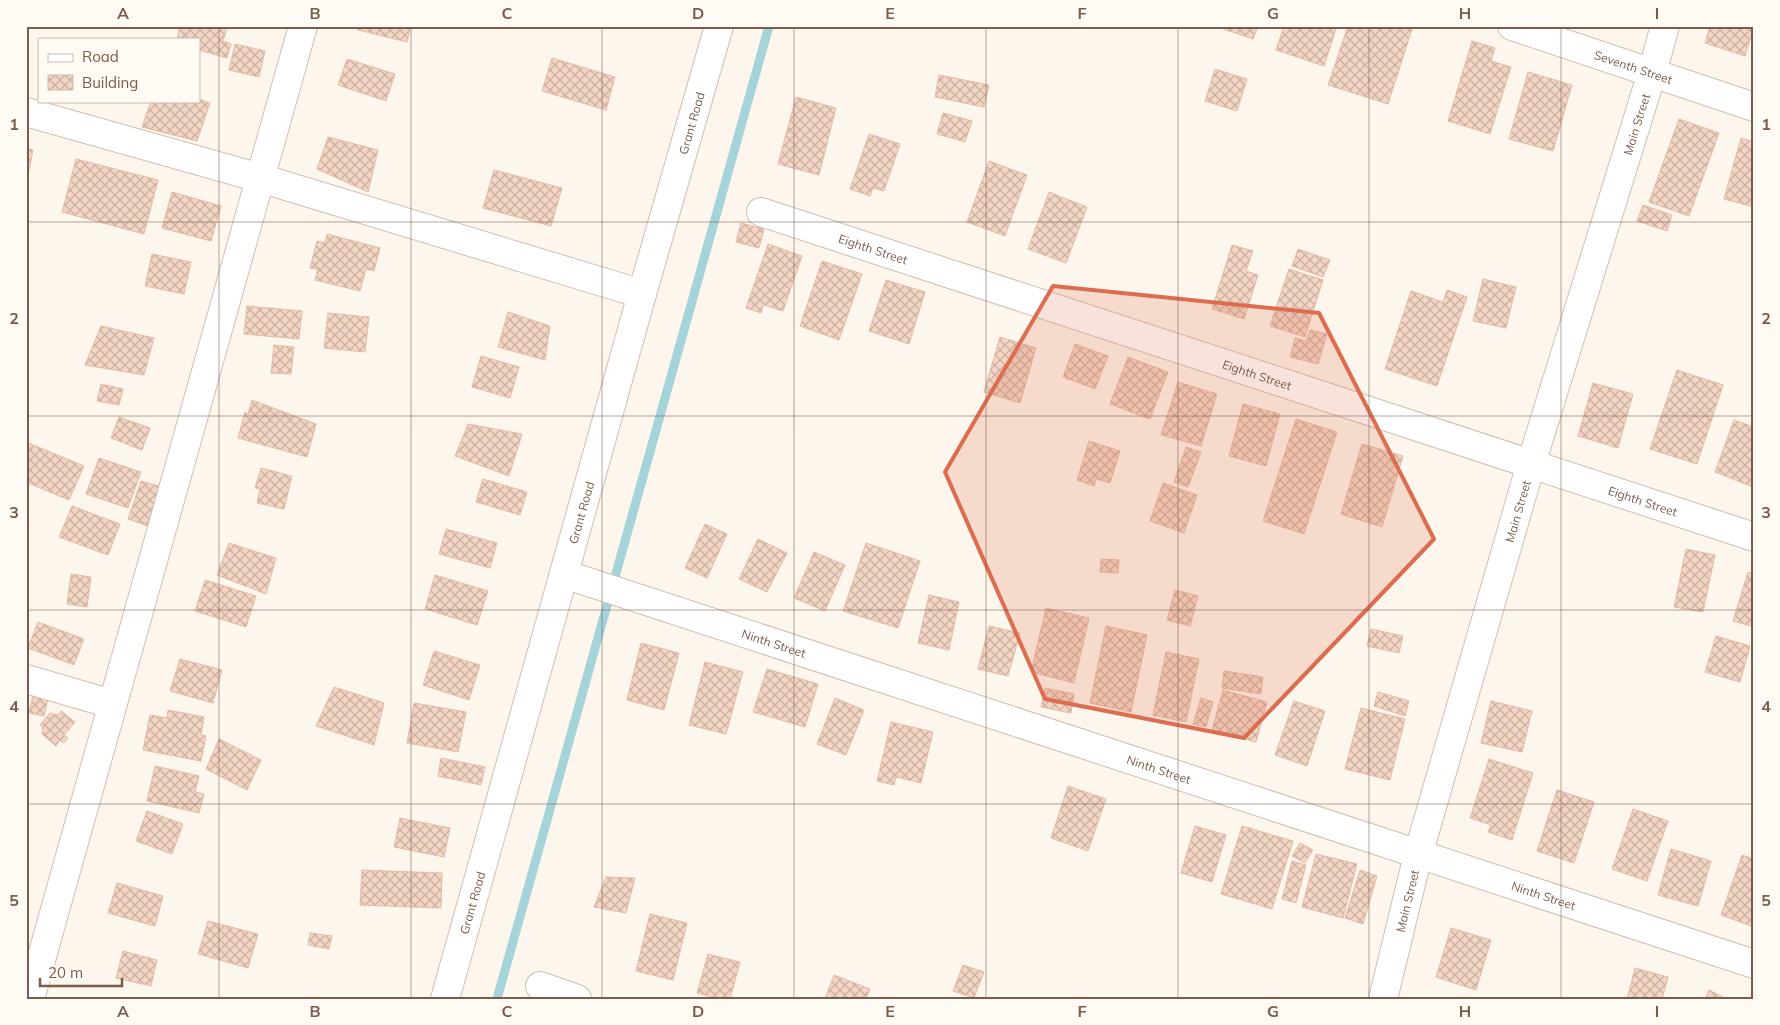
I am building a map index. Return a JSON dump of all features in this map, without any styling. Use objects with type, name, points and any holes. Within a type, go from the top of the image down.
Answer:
[{"type":"street","points":[[30,999],[303,26]]},
{"type":"street","name":"Grant Road","points":[[445,999],[719,26]]},
{"type":"street","name":"Seventh Street","points":[[1512,26],[1754,107]]},
{"type":"street","name":"Main Street","points":[[1383,999],[1418,855],[1531,464],[1665,26]]},
{"type":"street","points":[[26,112],[260,178],[642,294]]},
{"type":"street","name":"Eighth Street","points":[[761,212],[1754,537]]},
{"type":"street","name":"Ninth Street","points":[[564,574],[1754,964]]},
{"type":"street","points":[[26,679],[112,704]]},
{"type":"street","points":[[540,986],[577,999]]},
{"type":"highlighted area","points":[[1053,286],[1319,313],[1434,539],[1244,738],[1045,699],[945,472]]},
{"type":"building","points":[[180,26],[221,26],[227,28],[223,41],[231,44],[227,58],[200,50],[200,38],[177,38]]},
{"type":"building","points":[[359,26],[411,26],[407,42],[358,30]]},
{"type":"building","points":[[1215,26],[1258,26],[1253,39]]},
{"type":"building","points":[[1284,26],[1337,26],[1324,66],[1276,50]]},
{"type":"building","points":[[1348,26],[1413,26],[1388,104],[1328,85]]},
{"type":"building","points":[[1710,26],[1754,26],[1745,56],[1705,43]]},
{"type":"building","points":[[1472,41],[1495,48],[1491,61],[1511,67],[1490,134],[1448,121]]},
{"type":"building","points":[[235,44],[265,51],[259,77],[229,70]]},
{"type":"building","points":[[552,58],[615,77],[606,110],[542,91]]},
{"type":"building","points":[[347,59],[395,74],[386,101],[338,85]]},
{"type":"building","points":[[1215,69],[1247,79],[1237,111],[1205,101]]},
{"type":"building","points":[[1528,72],[1572,85],[1553,151],[1509,139]]},
{"type":"building","points":[[939,75],[989,85],[984,107],[935,97]]},
{"type":"building","points":[[796,97],[836,108],[819,175],[778,164]]},
{"type":"building","points":[[200,99],[210,103],[197,141],[142,127],[151,102],[200,102]]},
{"type":"building","points":[[943,113],[972,121],[965,142],[937,134]]},
{"type":"building","points":[[1679,119],[1719,133],[1689,216],[1649,202]]},
{"type":"building","points":[[869,134],[900,144],[884,191],[873,188],[870,196],[850,189]]},
{"type":"building","points":[[328,137],[378,150],[368,192],[317,169]]},
{"type":"building","points":[[1741,138],[1754,142],[1754,207],[1724,199]]},
{"type":"building","points":[[26,148],[33,150],[27,180],[26,180]]},
{"type":"building","points":[[76,159],[158,180],[144,234],[62,212]]},
{"type":"building","points":[[989,161],[1027,175],[1005,236],[967,222]]},
{"type":"building","points":[[494,170],[562,188],[551,226],[483,208]]},
{"type":"building","points":[[172,192],[221,206],[211,241],[162,228]]},
{"type":"building","points":[[1049,192],[1087,207],[1066,263],[1028,249]]},
{"type":"building","points":[[1643,205],[1672,215],[1667,231],[1637,221]]},
{"type":"building","points":[[741,223],[764,229],[759,248],[736,242]]},
{"type":"building","points":[[327,234],[380,248],[374,271],[366,269],[360,291],[315,280],[318,269],[310,268],[317,241],[325,243]]},
{"type":"building","points":[[768,244],[802,256],[783,311],[763,305],[761,313],[746,308]]},
{"type":"building","points":[[1232,245],[1253,251],[1246,271],[1258,275],[1244,319],[1212,309]]},
{"type":"building","points":[[1298,249],[1330,260],[1323,277],[1292,266]]},
{"type":"building","points":[[152,254],[191,262],[184,294],[145,286]]},
{"type":"building","points":[[822,261],[862,274],[839,340],[800,326]]},
{"type":"building","points":[[1289,269],[1323,280],[1305,337],[1270,326]]},
{"type":"building","points":[[1483,279],[1516,287],[1506,328],[1473,321]]},
{"type":"building","points":[[886,280],[925,292],[909,344],[869,331]]},
{"type":"building","points":[[1447,290],[1467,297],[1437,386],[1385,369],[1411,291],[1443,302]]},
{"type":"building","points":[[247,306],[302,311],[299,339],[244,334]]},
{"type":"building","points":[[508,312],[550,326],[545,360],[498,347]]},
{"type":"building","points":[[328,313],[369,317],[365,352],[324,348]]},
{"type":"building","points":[[101,326],[154,338],[144,375],[85,365]]},
{"type":"building","points":[[1310,330],[1327,334],[1318,364],[1290,357],[1295,338],[1306,341]]},
{"type":"building","points":[[1000,337],[1036,348],[1020,403],[984,392]]},
{"type":"building","points":[[1075,344],[1108,356],[1095,389],[1063,377]]},
{"type":"building","points":[[274,345],[294,347],[291,374],[271,373]]},
{"type":"building","points":[[481,356],[519,367],[510,398],[472,387]]},
{"type":"building","points":[[1128,357],[1168,372],[1150,419],[1110,404]]},
{"type":"building","points":[[1677,370],[1723,385],[1697,464],[1650,449]]},
{"type":"building","points":[[1178,382],[1217,394],[1201,446],[1161,435]]},
{"type":"building","points":[[1593,383],[1633,394],[1618,448],[1578,436]]},
{"type":"building","points":[[101,384],[123,389],[119,405],[97,401]]},
{"type":"building","points":[[252,400],[316,424],[307,457],[238,438],[245,412],[248,414]]},
{"type":"building","points":[[1243,404],[1280,414],[1266,466],[1229,456]]},
{"type":"building","points":[[119,417],[150,428],[142,450],[111,438]]},
{"type":"building","points":[[1296,419],[1337,432],[1304,534],[1263,521]]},
{"type":"building","points":[[1734,420],[1754,427],[1753,487],[1715,472]]},
{"type":"building","points":[[468,424],[522,434],[509,476],[455,456]]},
{"type":"building","points":[[1089,441],[1120,451],[1110,483],[1096,479],[1094,486],[1077,480]]},
{"type":"building","points":[[26,442],[84,466],[69,500],[26,482]]},
{"type":"building","points":[[1362,444],[1403,456],[1382,527],[1341,514]]},
{"type":"building","points":[[1186,447],[1201,452],[1188,487],[1174,482]]},
{"type":"building","points":[[99,458],[141,472],[128,508],[86,494]]},
{"type":"building","points":[[261,468],[292,476],[284,509],[257,503],[260,489],[255,488]]},
{"type":"building","points":[[483,479],[527,492],[520,515],[476,502]]},
{"type":"building","points":[[141,481],[162,487],[148,526],[128,519]]},
{"type":"building","points":[[1163,483],[1197,495],[1184,533],[1150,521]]},
{"type":"building","points":[[72,506],[120,524],[108,555],[59,537]]},
{"type":"building","points":[[705,524],[727,534],[707,578],[685,568]]},
{"type":"building","points":[[446,529],[497,543],[490,568],[439,554]]},
{"type":"building","points":[[758,539],[787,553],[767,592],[739,579]]},
{"type":"building","points":[[229,543],[276,558],[266,594],[217,575]]},
{"type":"building","points":[[866,543],[920,561],[898,628],[843,611]]},
{"type":"building","points":[[1686,549],[1715,555],[1703,612],[1674,607]]},
{"type":"building","points":[[814,552],[845,565],[825,611],[794,598]]},
{"type":"building","points":[[1101,559],[1119,560],[1118,573],[1100,572]]},
{"type":"building","points":[[1748,572],[1754,574],[1754,627],[1733,621]]},
{"type":"building","points":[[71,574],[91,577],[87,607],[67,604]]},
{"type":"building","points":[[435,575],[488,591],[477,625],[425,609]]},
{"type":"building","points":[[205,580],[256,596],[246,627],[195,611]]},
{"type":"building","points":[[1175,590],[1198,596],[1190,626],[1167,620]]},
{"type":"building","points":[[929,595],[959,602],[949,650],[918,643]]},
{"type":"building","points":[[1046,608],[1089,618],[1074,683],[1031,672]]},
{"type":"building","points":[[38,622],[84,639],[74,665],[28,648]]},
{"type":"building","points":[[989,626],[1020,633],[1008,676],[978,669]]},
{"type":"building","points":[[1106,626],[1147,635],[1131,712],[1090,703]]},
{"type":"building","points":[[1371,629],[1403,636],[1399,653],[1367,646]]},
{"type":"building","points":[[1716,636],[1750,646],[1740,682],[1705,672]]},
{"type":"building","points":[[641,643],[679,653],[664,710],[627,700]]},
{"type":"building","points":[[434,651],[480,665],[469,700],[423,685]]},
{"type":"building","points":[[1166,652],[1199,659],[1186,722],[1153,715]]},
{"type":"building","points":[[180,659],[222,670],[213,703],[170,691]]},
{"type":"building","points":[[705,662],[743,672],[726,734],[689,725]]},
{"type":"building","points":[[767,669],[818,684],[805,727],[753,712]]},
{"type":"building","points":[[1224,671],[1263,677],[1261,694],[1222,688]]},
{"type":"building","points":[[334,687],[384,703],[374,745],[316,726]]},
{"type":"building","points":[[1045,688],[1074,694],[1071,713],[1041,707]]},
{"type":"building","points":[[1223,690],[1267,702],[1256,742],[1212,730]]},
{"type":"building","points":[[1378,692],[1409,701],[1405,716],[1374,706]]},
{"type":"building","points":[[33,695],[48,698],[44,716],[29,713]]},
{"type":"building","points":[[835,698],[864,710],[846,755],[817,744]]},
{"type":"building","points":[[1201,698],[1213,702],[1206,727],[1193,724]]},
{"type":"building","points":[[1294,701],[1325,711],[1307,766],[1275,755]]},
{"type":"building","points":[[1491,701],[1532,711],[1522,752],[1481,743]]},
{"type":"building","points":[[414,703],[466,712],[458,752],[407,743]]},
{"type":"building","points":[[1361,708],[1405,719],[1390,780],[1345,769]]},
{"type":"building","points":[[168,710],[204,717],[201,735],[206,736],[201,761],[143,750],[150,715],[167,718]]},
{"type":"building","points":[[61,711],[75,722],[64,735],[68,738],[64,743],[60,740],[56,746],[42,734],[43,727],[40,725],[50,713],[58,715]]},
{"type":"building","points":[[891,722],[933,732],[921,783],[896,777],[894,785],[877,781]]},
{"type":"building","points":[[219,739],[261,760],[247,790],[206,769]]},
{"type":"building","points":[[441,758],[485,767],[481,785],[438,776]]},
{"type":"building","points":[[1489,759],[1533,773],[1512,840],[1488,832],[1491,825],[1470,818]]},
{"type":"building","points":[[155,766],[199,776],[195,792],[204,794],[199,813],[147,801]]},
{"type":"building","points":[[1068,786],[1106,799],[1088,851],[1051,838]]},
{"type":"building","points":[[1557,790],[1594,802],[1574,863],[1537,851]]},
{"type":"building","points":[[1633,809],[1668,821],[1647,881],[1612,869]]},
{"type":"building","points":[[147,811],[183,824],[172,854],[136,841]]},
{"type":"building","points":[[400,818],[450,828],[444,857],[394,847]]},
{"type":"building","points":[[1195,826],[1226,835],[1212,882],[1181,873]]},
{"type":"building","points":[[1242,826],[1293,841],[1272,909],[1221,894]]},
{"type":"building","points":[[1300,843],[1313,850],[1305,863],[1292,856]]},
{"type":"building","points":[[1671,849],[1711,861],[1698,906],[1658,895]]},
{"type":"building","points":[[1316,854],[1357,864],[1343,918],[1302,907]]},
{"type":"building","points":[[1742,855],[1754,859],[1754,927],[1721,915]]},
{"type":"building","points":[[1292,861],[1306,865],[1296,903],[1282,899]]},
{"type":"building","points":[[362,870],[442,873],[441,908],[360,905]]},
{"type":"building","points":[[1360,870],[1377,876],[1363,924],[1345,918]]},
{"type":"building","points":[[606,877],[635,878],[626,913],[594,907]]},
{"type":"building","points":[[117,883],[163,896],[155,926],[108,913]]},
{"type":"building","points":[[650,914],[687,923],[673,980],[636,971]]},
{"type":"building","points":[[208,921],[258,934],[248,968],[198,954]]},
{"type":"building","points":[[1451,928],[1491,940],[1476,990],[1436,977]]},
{"type":"building","points":[[310,933],[332,936],[329,949],[308,945]]},
{"type":"building","points":[[123,951],[157,960],[151,986],[116,978]]},
{"type":"building","points":[[708,954],[740,962],[730,999],[719,999],[697,993]]},
{"type":"building","points":[[963,965],[984,972],[974,998],[953,991]]},
{"type":"building","points":[[1635,968],[1668,977],[1662,999],[1627,999]]},
{"type":"building","points":[[834,975],[870,989],[866,999],[825,999]]},
{"type":"building","points":[[1709,990],[1727,999],[1705,999]]},
{"type":"waterway","points":[[497,999],[769,26]]}]
